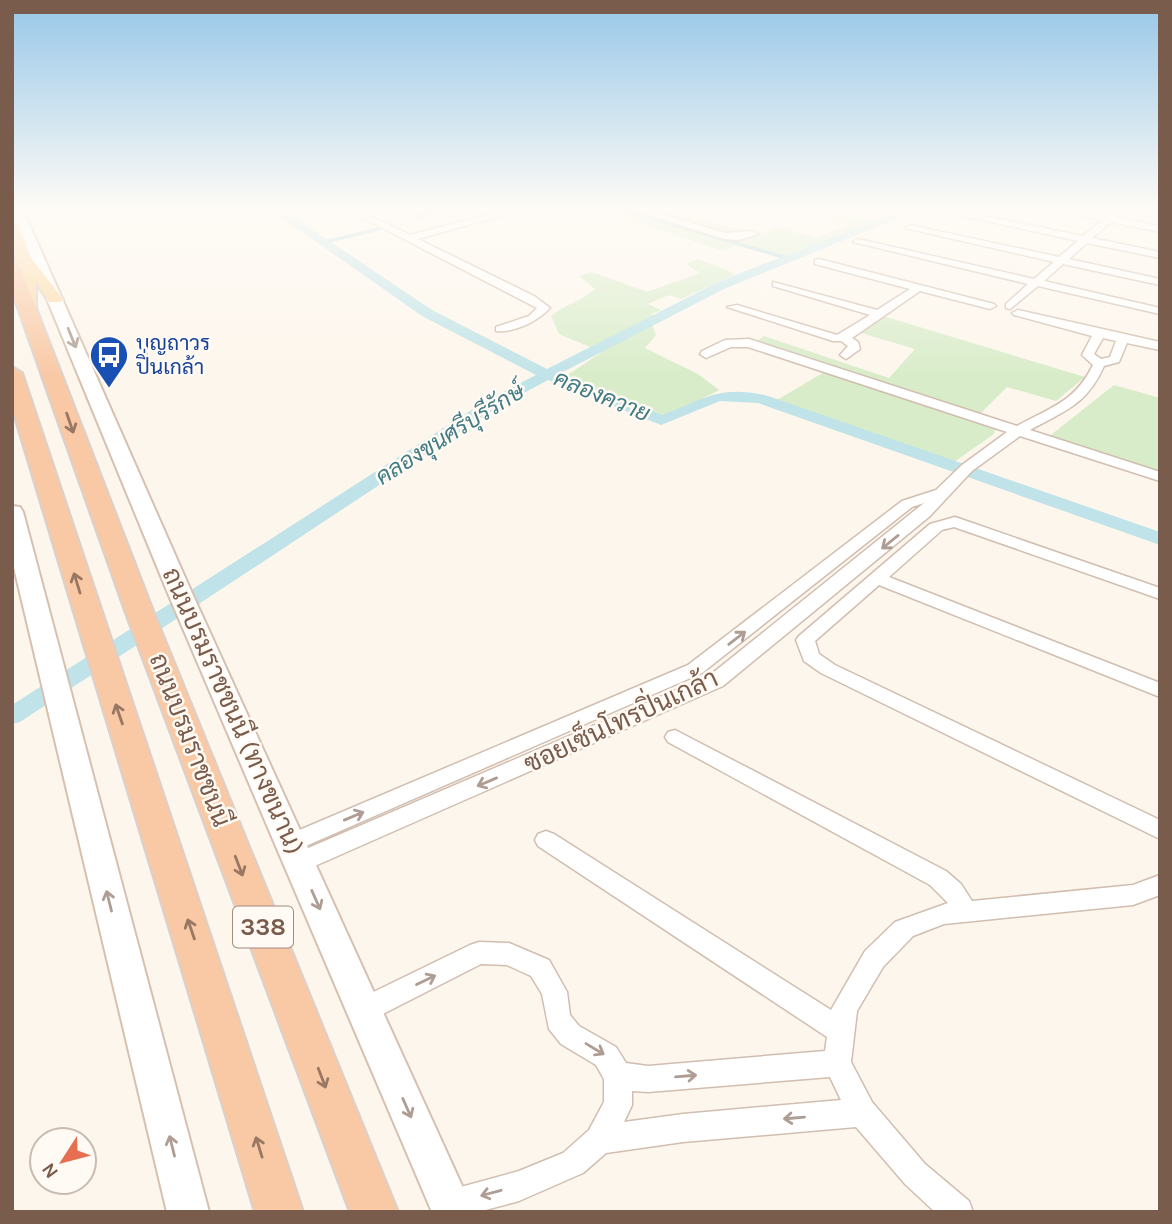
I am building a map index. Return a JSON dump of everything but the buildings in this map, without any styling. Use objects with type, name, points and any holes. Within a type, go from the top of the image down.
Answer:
[{"type":"highway","name":"ถนนบรมราชชนนี","points":[[19,265],[29,306],[147,629],[374,1212]]},
{"type":"highway","name":"338","points":[[12,373],[101,661],[203,964],[279,1212]]},
{"type":"main road","points":[[24,265],[55,299]]},
{"type":"main road","name":"ถนนบรมราชชนนี (ทางขนาน)","points":[[40,265],[184,602],[451,1208]]},
{"type":"main road","points":[[12,512],[180,1206]]},
{"type":"street","points":[[461,265],[530,298],[544,308],[533,318],[500,329]]},
{"type":"street","points":[[831,265],[1004,311],[1160,346]]},
{"type":"street","points":[[959,265],[1160,311]]},
{"type":"street","points":[[1004,311],[1057,265]]},
{"type":"street","points":[[1081,265],[1160,282]]},
{"type":"street","points":[[777,284],[877,314]]},
{"type":"street","points":[[844,338],[919,287]]},
{"type":"street","points":[[733,307],[826,336],[844,338],[854,345],[854,349],[846,355]]},
{"type":"street","points":[[1099,334],[1088,355],[1099,364]]},
{"type":"street","name":"ซอยเซ็นโทรปิ่นเกล้า","points":[[295,853],[716,681],[925,513],[938,494],[978,462],[1018,431],[1072,403],[1091,386],[1099,364],[1115,359],[1123,339]]},
{"type":"street","points":[[706,354],[729,343],[749,343],[968,412],[1160,477]]},
{"type":"street","points":[[1160,594],[955,522],[936,527],[805,640],[811,657],[828,669],[1160,830]]},
{"type":"street","points":[[877,578],[1160,690]]},
{"type":"street","points":[[675,737],[938,878],[953,891],[965,912]]},
{"type":"street","points":[[546,841],[841,1031]]},
{"type":"street","points":[[957,1212],[915,1174],[862,1112],[837,1063],[844,1008],[874,959],[904,929],[943,914],[1133,895],[1160,885]]},
{"type":"street","points":[[364,1010],[479,953],[509,954],[540,968],[554,992],[558,1020],[570,1035],[606,1056],[618,1076],[618,1105],[599,1140],[573,1163],[519,1186],[451,1208]]},
{"type":"street","points":[[618,1076],[648,1079],[837,1063]]},
{"type":"street","points":[[599,1140],[683,1128],[862,1112]]},
{"type":"green space","points":[[688,265],[714,265],[736,274],[681,299],[669,295],[648,304],[661,310],[651,314],[665,318],[652,325],[656,335],[645,348],[698,374],[719,390],[673,414],[659,415],[566,376],[602,352],[559,334],[551,316],[595,289],[579,276],[592,272],[647,292],[700,273]]},
{"type":"green space","points":[[883,316],[1085,377],[1056,401],[1007,387],[980,414],[756,342],[764,336],[889,378],[915,349],[861,333]]},
{"type":"green space","points":[[826,371],[995,429],[994,434],[954,462],[777,400]]},
{"type":"green space","points":[[1114,385],[1160,398],[1160,473],[1047,438]]},
{"type":"waterway","name":"คลองควาย","points":[[357,265],[427,313],[547,375]]},
{"type":"waterway","name":"คลองขุนศรีบุรีรักษ์","points":[[547,375],[662,314],[722,285],[773,265]]},
{"type":"waterway","name":"คลองขุนศรีบุรีรักษ์","points":[[12,716],[490,405],[547,375]]},
{"type":"waterway","name":"คลองควาย","points":[[547,375],[661,420],[718,396],[737,395],[762,399],[1160,539]]},
{"type":"place","name":"บุญถาวร ปิ่นเกล้า","points":[[109,389]]}]
